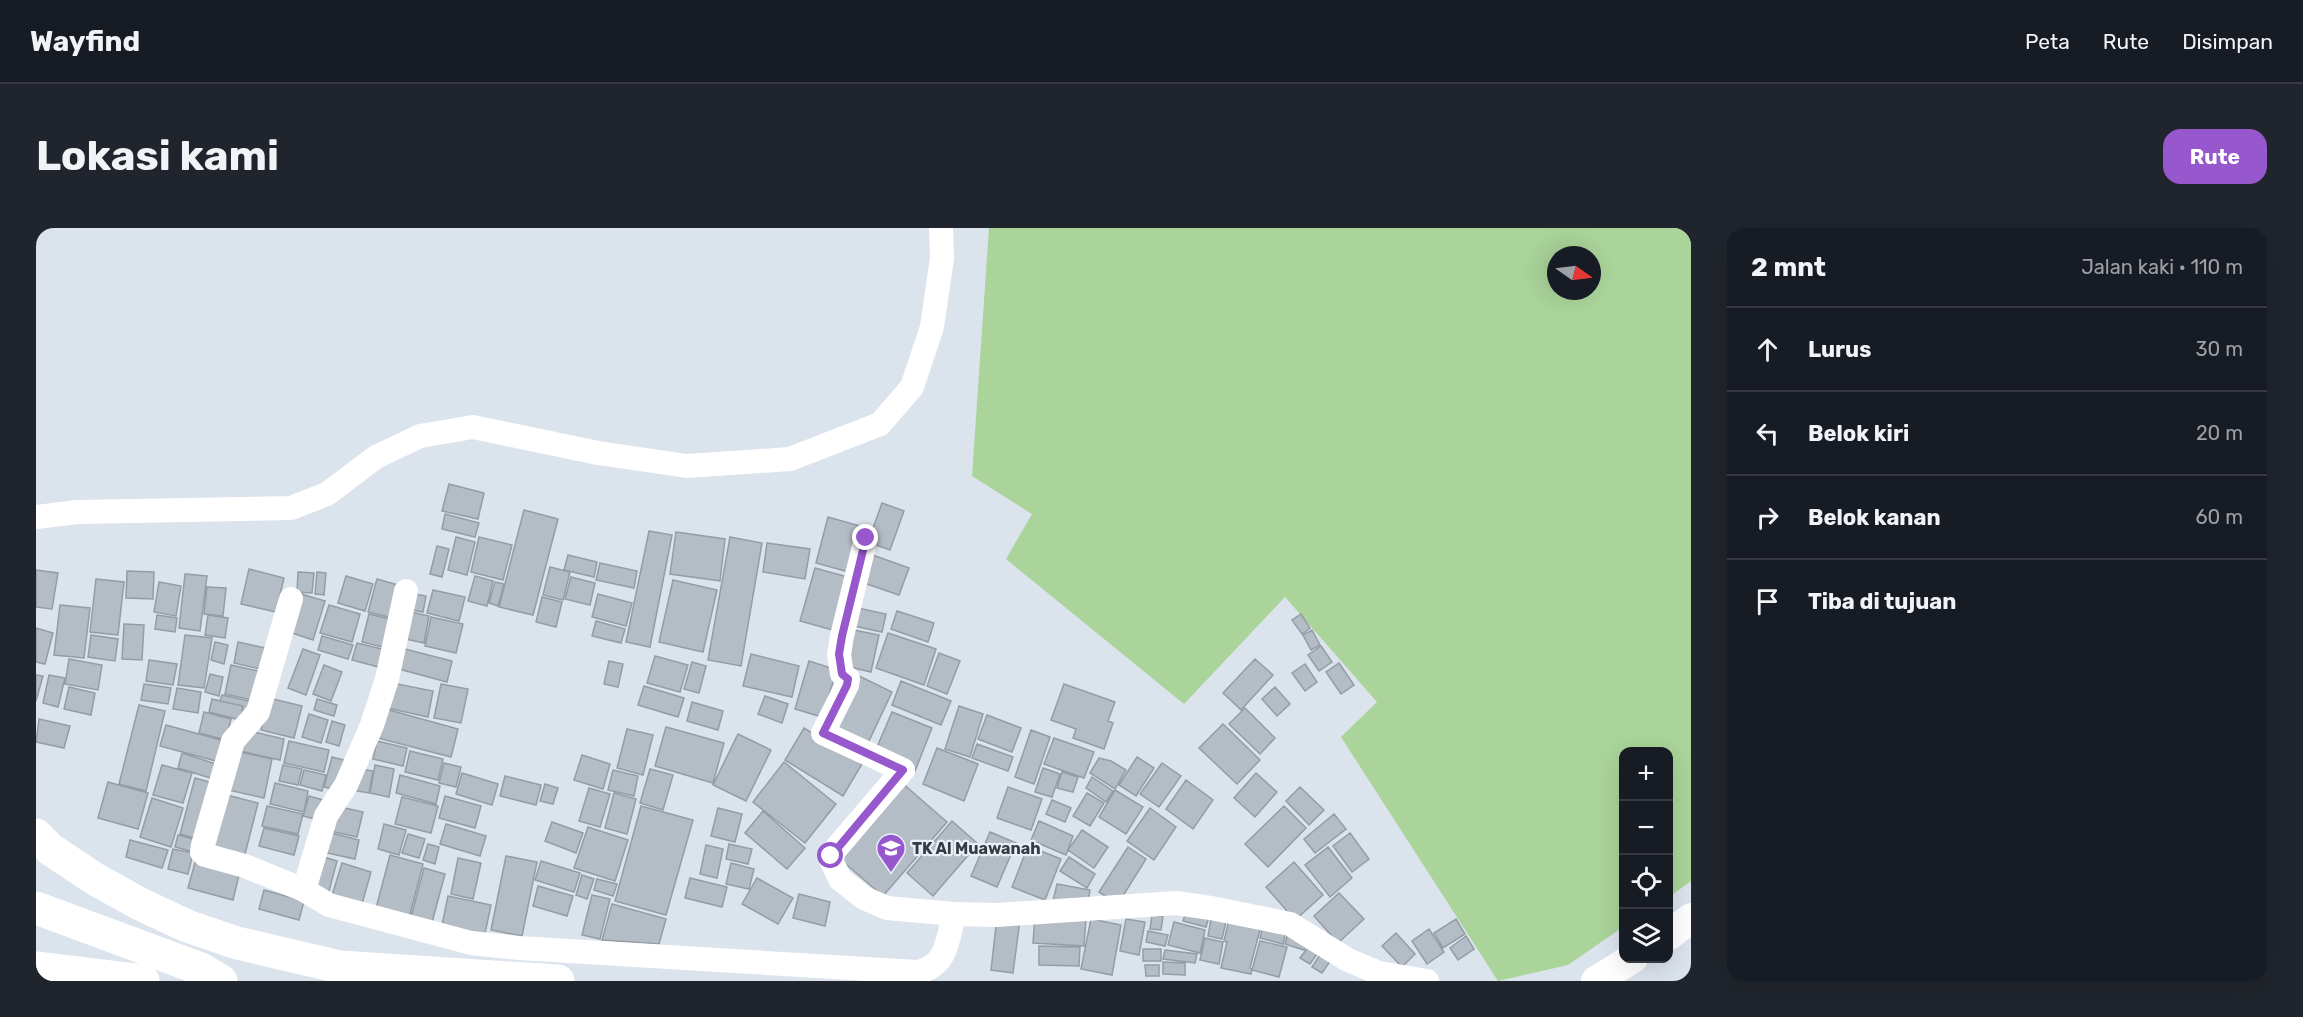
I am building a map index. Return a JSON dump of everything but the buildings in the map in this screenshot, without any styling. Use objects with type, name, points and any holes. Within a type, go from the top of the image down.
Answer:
[{"type":"highway","points":[[36,835],[59,855],[95,879],[187,926],[237,943],[340,967],[558,981]]},
{"type":"highway","points":[[36,908],[201,969],[221,981]]},
{"type":"highway","points":[[36,968],[143,981]]},
{"type":"main road","points":[[1673,932],[1691,918]]},
{"type":"main road","points":[[1596,981],[1625,963]]},
{"type":"main road","points":[[1641,981],[1650,963]]},
{"type":"street","points":[[36,518],[77,512],[291,508],[327,494],[376,457],[420,436],[473,427],[598,453],[687,465],[790,459],[880,424],[912,387],[932,327],[942,258],[941,228]]},
{"type":"street","points":[[866,538],[839,654],[842,674],[848,679],[847,685],[823,733],[903,770],[833,852],[832,862],[840,879],[864,898],[886,908],[954,914],[997,915],[1176,903],[1211,908],[1290,924],[1347,960],[1379,973],[1427,981]]},
{"type":"street","points":[[304,890],[326,816],[346,785],[372,725],[387,679],[406,591]]},
{"type":"street","points":[[291,599],[258,712],[233,741],[202,852],[209,857],[245,866],[304,890],[329,905],[471,943],[530,948],[916,972],[929,970],[935,966],[946,948],[954,914]]},
{"type":"green space","points":[[989,228],[1691,228],[1691,881],[1673,894],[1673,747],[1619,747],[1619,930],[1568,965],[1498,981],[1341,737],[1377,702],[1285,597],[1184,704],[1006,559],[1032,514],[972,476]]},
{"type":"place","name":"TK Al Muawanah","points":[[891,874]]},
{"type":"route","points":[[831,856],[903,770],[823,733],[847,685],[848,679],[842,674],[839,654],[866,538]]}]
